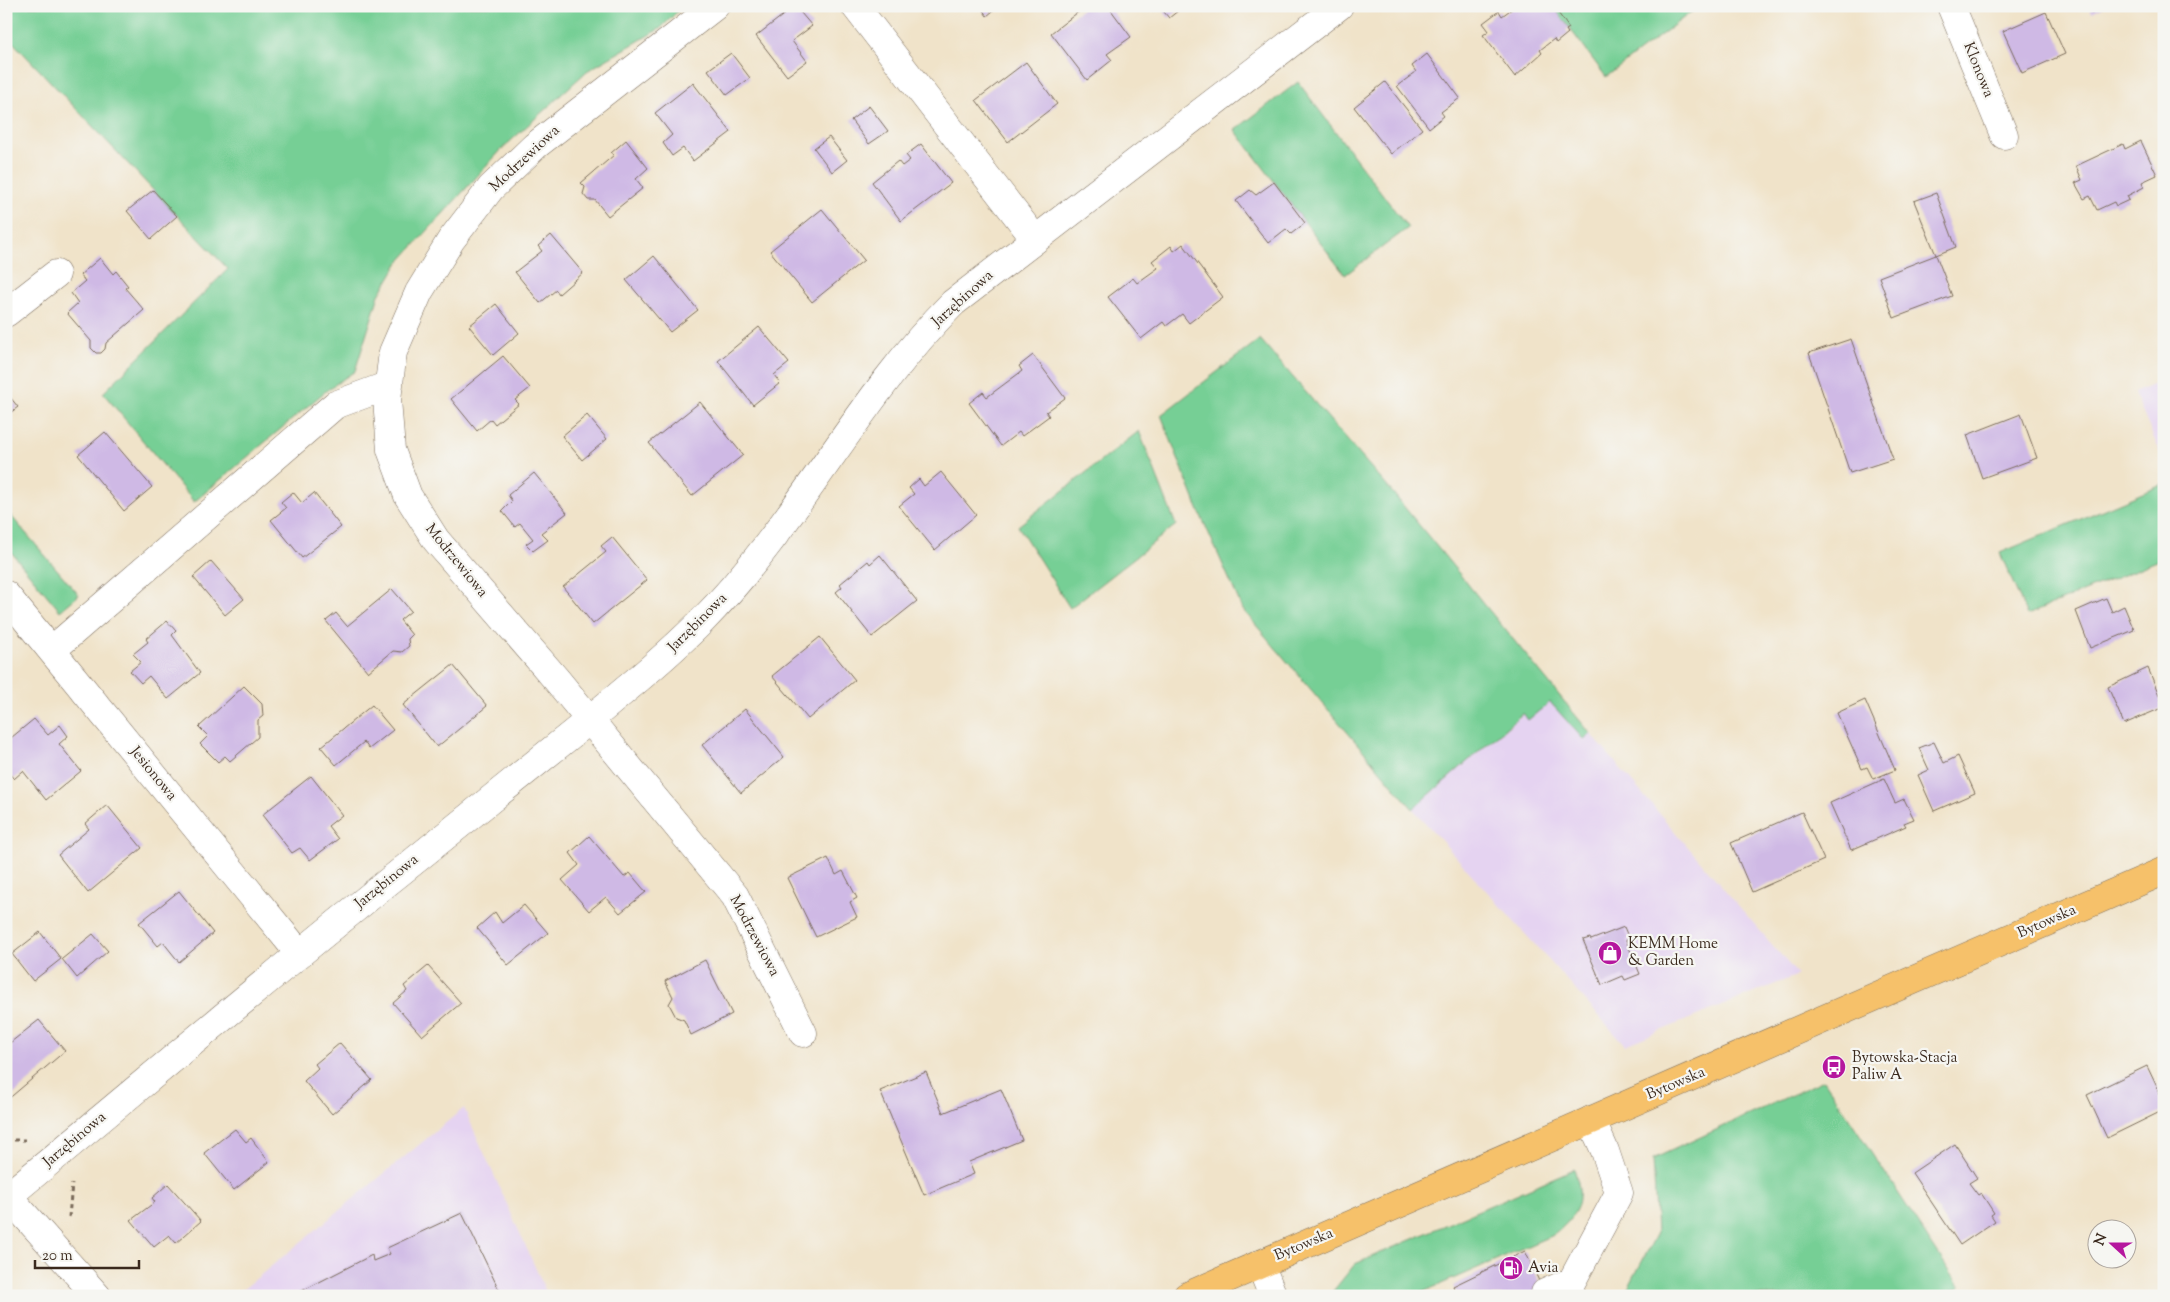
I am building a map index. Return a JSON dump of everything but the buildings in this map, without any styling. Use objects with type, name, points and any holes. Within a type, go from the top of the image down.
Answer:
[{"type":"main road","name":"Bytowska","points":[[1187,1296],[2164,870]]},
{"type":"street","name":"Modrzewiowa","points":[[715,6],[534,146],[491,188],[452,240],[419,292],[393,352],[387,399],[391,450],[408,496],[436,540],[590,719],[735,896],[803,1033]]},
{"type":"street","points":[[855,6],[1035,238]]},
{"type":"street","name":"Jarzębinowa","points":[[7,1195],[299,953],[641,677],[736,584],[765,548],[861,416],[937,319],[953,303],[1035,238],[1339,6]]},
{"type":"street","name":"Klonowa","points":[[1951,6],[2004,135]]},
{"type":"street","points":[[6,313],[56,274]]},
{"type":"street","points":[[52,650],[335,405],[389,384]]},
{"type":"street","name":"Jesionowa","points":[[6,595],[299,953]]},
{"type":"street","points":[[1545,1293],[1572,1281],[1620,1193],[1605,1151],[1591,1120]]},
{"type":"street","points":[[7,1195],[97,1296]]},
{"type":"street","points":[[1260,1264],[1273,1296]]},
{"type":"path","points":[[6,1140],[35,1140]]},
{"type":"shaded area","points":[[2164,380],[2164,461],[2134,393]]},
{"type":"shaded area","points":[[1550,702],[1584,739],[1591,734],[1798,975],[1625,1045],[1413,809],[1524,713],[1528,720]]},
{"type":"shaded area","points":[[464,1108],[548,1296],[235,1296]]},
{"type":"green space","points":[[6,6],[683,6],[661,28],[587,71],[502,149],[399,262],[379,295],[355,371],[327,390],[194,502],[103,393],[228,269],[6,35]]},
{"type":"green space","points":[[1553,6],[1699,6],[1606,77]]},
{"type":"green space","points":[[1298,82],[1408,228],[1345,275],[1235,130]]},
{"type":"green space","points":[[1260,339],[1392,492],[1591,734],[1584,740],[1550,702],[1528,720],[1523,713],[1413,809],[1243,610],[1198,509],[1161,415]]},
{"type":"green space","points":[[1139,431],[1176,525],[1070,608],[1018,526]]},
{"type":"green space","points":[[2164,484],[2164,558],[2027,615],[2000,553]]},
{"type":"green space","points":[[6,510],[79,595],[60,611],[6,546]]},
{"type":"green space","points":[[1824,1080],[1960,1287],[1941,1296],[1624,1296],[1657,1233],[1653,1159]]},
{"type":"green space","points":[[1574,1169],[1579,1189],[1578,1205],[1570,1220],[1555,1234],[1414,1296],[1329,1296],[1355,1264]]},
{"type":"place","name":"KEMM Home & Garden","points":[[1610,953]]},
{"type":"place","name":"Bytowska-Stacja Paliw A","points":[[1834,1067]]},
{"type":"place","name":"Avia","points":[[1511,1268]]}]
